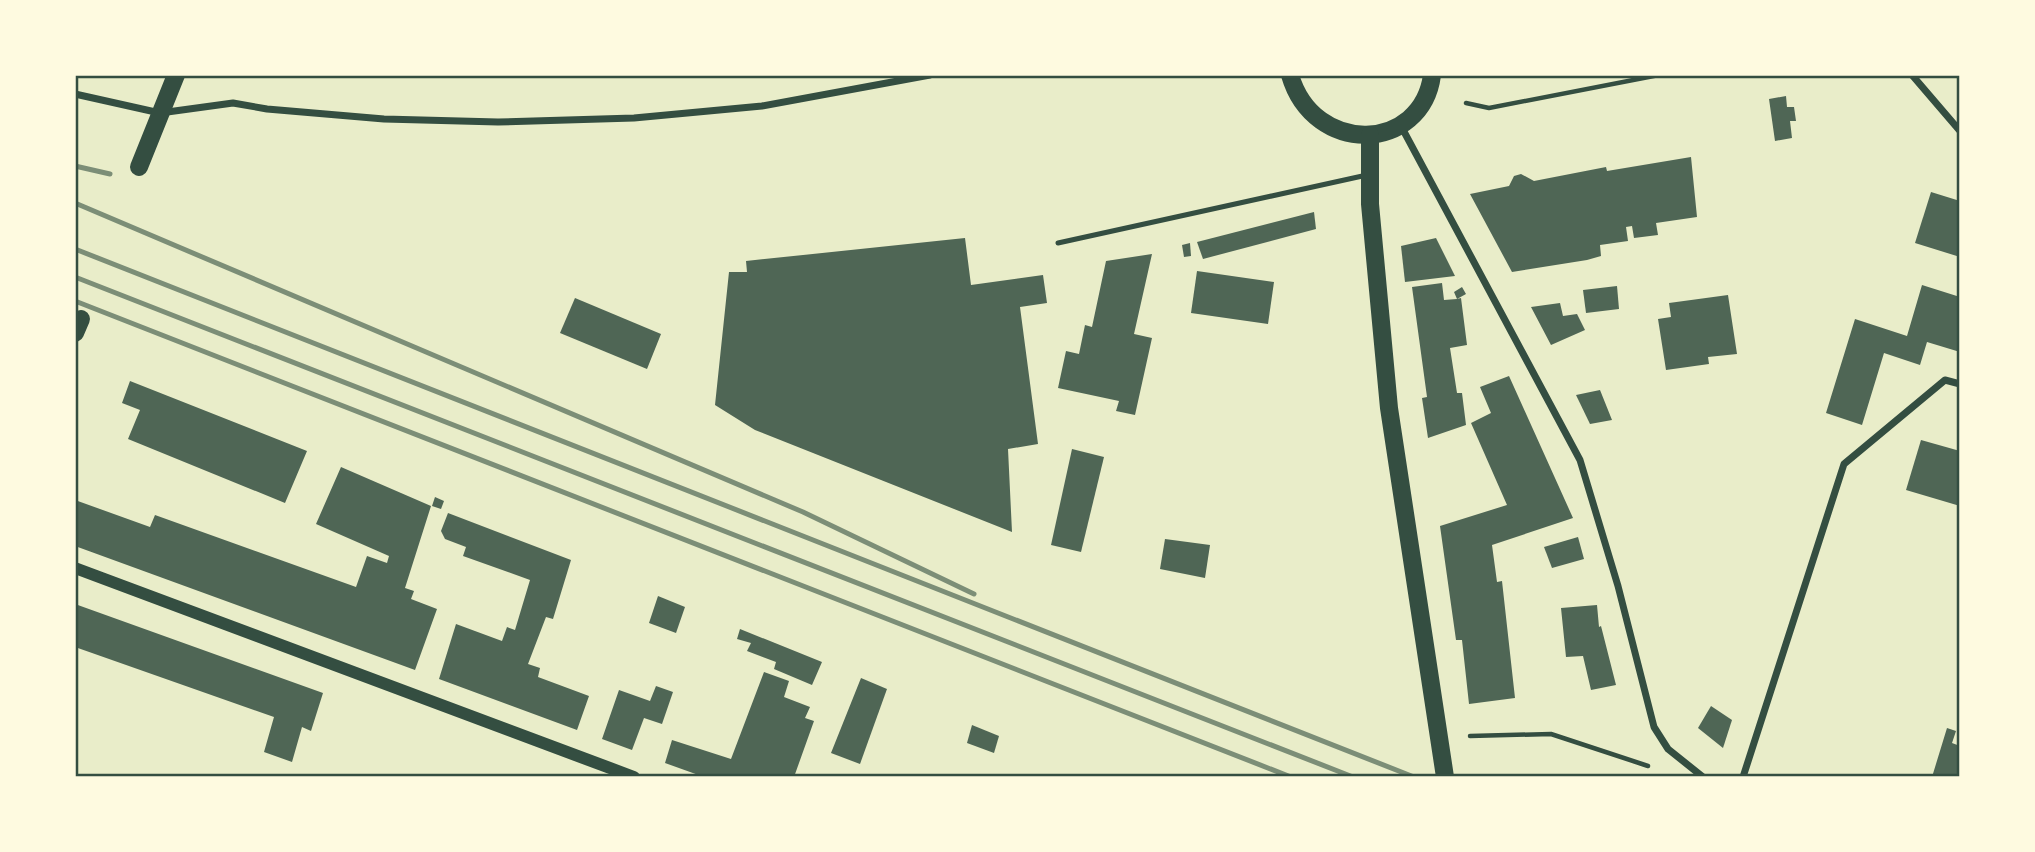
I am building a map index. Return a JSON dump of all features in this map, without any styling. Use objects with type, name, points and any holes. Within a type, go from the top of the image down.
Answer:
[{"type":"main road","points":[[139,167],[176,75]]},
{"type":"main road","points":[[1290,75],[1304,107],[1317,120],[1333,130],[1370,135],[1400,124],[1425,98],[1432,75]]},
{"type":"main road","points":[[1370,135],[1377,299],[1389,408],[1410,563],[1445,777]]},
{"type":"street","points":[[75,94],[160,113],[233,103],[267,109],[384,120],[498,122],[634,118],[762,106],[930,75]]},
{"type":"street","points":[[1912,75],[1960,131]]},
{"type":"street","points":[[1400,124],[1580,460],[1618,586],[1654,727],[1668,749],[1703,777]]},
{"type":"street","points":[[1743,777],[1844,464],[1945,380],[1960,384]]},
{"type":"street","points":[[75,568],[634,777]]},
{"type":"lane","points":[[1058,243],[1370,174]]},
{"type":"path","points":[[1466,103],[1489,108],[1659,75]]},
{"type":"path","points":[[1440,737],[1551,734],[1649,766]]},
{"type":"building","points":[[1786,96],[1787,107],[1794,107],[1796,121],[1790,121],[1792,138],[1775,141],[1769,99]]},
{"type":"building","points":[[1691,157],[1697,217],[1656,223],[1658,235],[1634,238],[1632,226],[1626,227],[1628,241],[1600,245],[1601,256],[1587,260],[1512,272],[1470,194],[1509,186],[1514,176],[1521,174],[1534,181],[1606,167],[1607,171]]},
{"type":"building","points":[[1931,192],[1960,201],[1960,257],[1915,243]]},
{"type":"building","points":[[1314,212],[1316,229],[1203,259],[1197,242]]},
{"type":"building","points":[[965,238],[971,285],[1043,275],[1047,303],[1020,307],[1038,444],[1008,449],[1012,532],[755,430],[715,405],[729,272],[747,272],[746,261]]},
{"type":"building","points":[[1436,238],[1455,276],[1405,282],[1401,246]]},
{"type":"building","points":[[1190,243],[1191,256],[1184,257],[1182,245]]},
{"type":"building","points":[[1152,254],[1134,334],[1152,338],[1135,415],[1116,411],[1119,401],[1058,388],[1066,351],[1079,354],[1085,325],[1092,327],[1106,261]]},
{"type":"building","points":[[1197,271],[1274,282],[1268,324],[1191,313]]},
{"type":"building","points":[[1442,283],[1444,300],[1461,298],[1467,345],[1450,348],[1457,393],[1462,393],[1466,425],[1428,438],[1422,398],[1427,397],[1412,287]]},
{"type":"building","points":[[1922,285],[1960,297],[1960,352],[1927,342],[1920,365],[1884,353],[1862,425],[1826,413],[1855,319],[1907,336]]},
{"type":"building","points":[[1617,286],[1619,309],[1586,313],[1583,290]]},
{"type":"building","points":[[1462,287],[1466,294],[1457,299],[1454,292]]},
{"type":"building","points":[[1728,295],[1737,354],[1708,357],[1709,364],[1666,370],[1658,319],[1671,317],[1669,303]]},
{"type":"building","points":[[575,298],[661,334],[647,369],[560,333]]},
{"type":"building","points":[[1560,303],[1563,316],[1577,314],[1585,330],[1551,345],[1531,307]]},
{"type":"building","points":[[1509,376],[1573,518],[1492,545],[1497,582],[1502,581],[1515,698],[1469,704],[1462,640],[1456,640],[1440,526],[1507,505],[1471,423],[1491,413],[1480,387]]},
{"type":"building","points":[[130,381],[307,451],[285,503],[128,439],[140,410],[122,403]]},
{"type":"building","points":[[1600,390],[1612,420],[1590,424],[1576,395]]},
{"type":"building","points":[[1921,440],[1960,451],[1960,506],[1906,490]]},
{"type":"building","points":[[1072,449],[1104,457],[1081,552],[1051,545]]},
{"type":"building","points":[[341,467],[431,506],[405,588],[414,591],[411,599],[437,609],[415,670],[75,546],[75,500],[150,527],[155,515],[356,587],[367,556],[387,563],[389,556],[316,524]]},
{"type":"building","points":[[435,497],[444,501],[441,509],[432,506]]},
{"type":"building","points":[[448,513],[571,560],[553,619],[546,617],[528,664],[540,668],[538,677],[589,696],[577,730],[439,679],[456,624],[502,641],[507,627],[515,630],[530,580],[463,556],[466,547],[445,539],[441,531]]},
{"type":"building","points":[[1578,537],[1584,559],[1552,568],[1544,547]]},
{"type":"building","points":[[1165,539],[1210,545],[1205,578],[1160,569]]},
{"type":"building","points":[[658,596],[685,607],[676,633],[649,623]]},
{"type":"building","points":[[75,604],[323,693],[311,731],[302,727],[292,762],[264,752],[274,717],[75,647]]},
{"type":"building","points":[[1597,605],[1599,627],[1601,626],[1616,685],[1591,690],[1583,656],[1566,657],[1561,608]]},
{"type":"building","points":[[740,629],[822,662],[812,685],[774,669],[776,662],[747,651],[751,643],[737,639]]},
{"type":"building","points":[[764,672],[789,681],[784,697],[810,707],[805,718],[814,721],[794,777],[704,777],[665,763],[672,740],[731,759]]},
{"type":"building","points":[[861,678],[887,689],[860,764],[831,753]]},
{"type":"building","points":[[656,686],[673,692],[662,724],[644,718],[632,750],[602,739],[619,690],[650,701]]},
{"type":"building","points":[[1711,706],[1732,720],[1723,748],[1698,728]]},
{"type":"building","points":[[972,725],[999,736],[994,753],[967,743]]},
{"type":"building","points":[[1947,728],[1956,731],[1952,743],[1960,746],[1960,777],[1932,777]]},
{"type":"railway","points":[[75,166],[110,174]]},
{"type":"railway","points":[[75,203],[803,512],[974,594]]},
{"type":"railway","points":[[75,249],[1414,777]]},
{"type":"railway","points":[[75,277],[1353,777]]},
{"type":"railway","points":[[75,301],[1291,777]]}]
